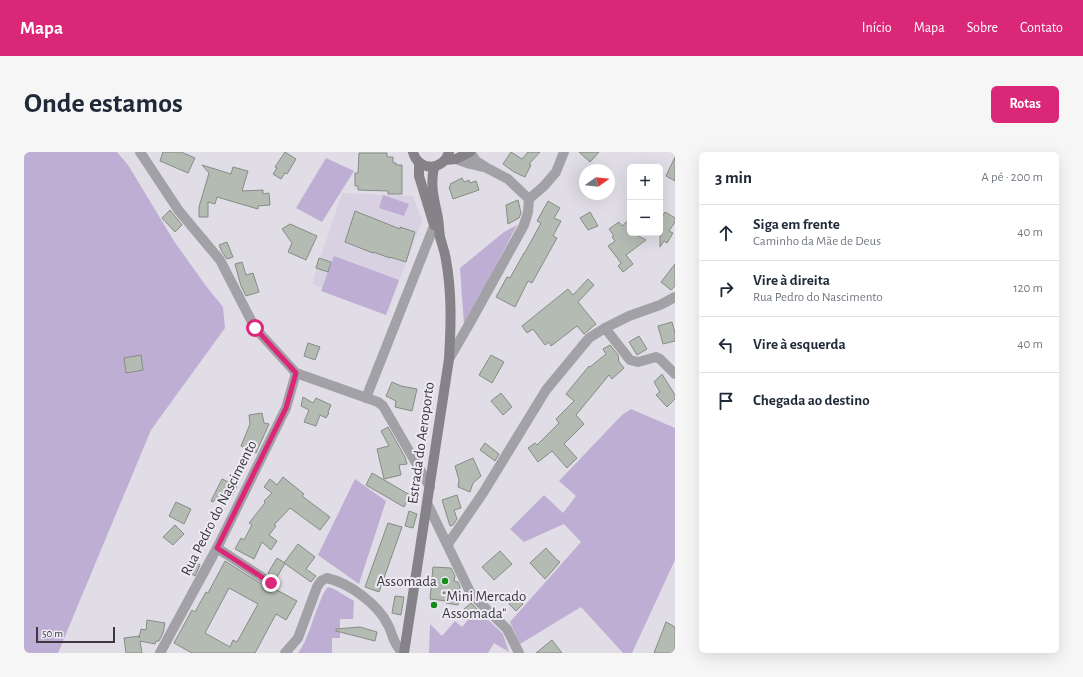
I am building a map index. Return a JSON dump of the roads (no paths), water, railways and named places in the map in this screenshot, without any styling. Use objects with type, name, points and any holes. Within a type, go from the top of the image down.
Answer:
[{"type":"main road","points":[[413,152],[419,163],[434,167],[440,165],[450,157],[470,152]]},
{"type":"main road","name":"Estrada do Aeroporto","points":[[419,163],[419,176],[434,226],[440,237]]},
{"type":"main road","name":"Estrada do Aeroporto","points":[[403,653],[428,504],[449,359],[451,299],[446,260],[440,237],[432,190],[434,167]]},
{"type":"street","points":[[140,152],[179,211],[220,260],[255,328],[296,373],[378,402],[383,406],[430,487]]},
{"type":"street","points":[[470,152],[476,161],[508,180],[529,199]]},
{"type":"street","points":[[449,359],[524,225],[528,212],[529,199],[544,186],[556,172],[564,152]]},
{"type":"street","points":[[450,157],[487,168]]},
{"type":"street","points":[[366,398],[434,226]]},
{"type":"street","points":[[448,544],[483,493],[546,390],[589,338],[629,316],[660,305],[675,297]]},
{"type":"street","points":[[605,328],[630,360],[638,362],[656,357],[675,374]]},
{"type":"street","name":"Rua Pedro do Nascimento","points":[[160,653],[217,548],[286,408],[296,373]]},
{"type":"street","points":[[428,504],[471,594],[507,629],[520,653]]},
{"type":"street","points":[[217,548],[271,583],[269,586]]},
{"type":"street","points":[[285,653],[298,638],[316,587],[321,581],[327,578],[335,580],[366,598],[378,610],[388,625],[395,643],[403,653]]},
{"type":"place","name":"Assomada","points":[[445,581]]},
{"type":"place","name":"\"Mini Mercado Assomada\"","points":[[434,605]]}]
